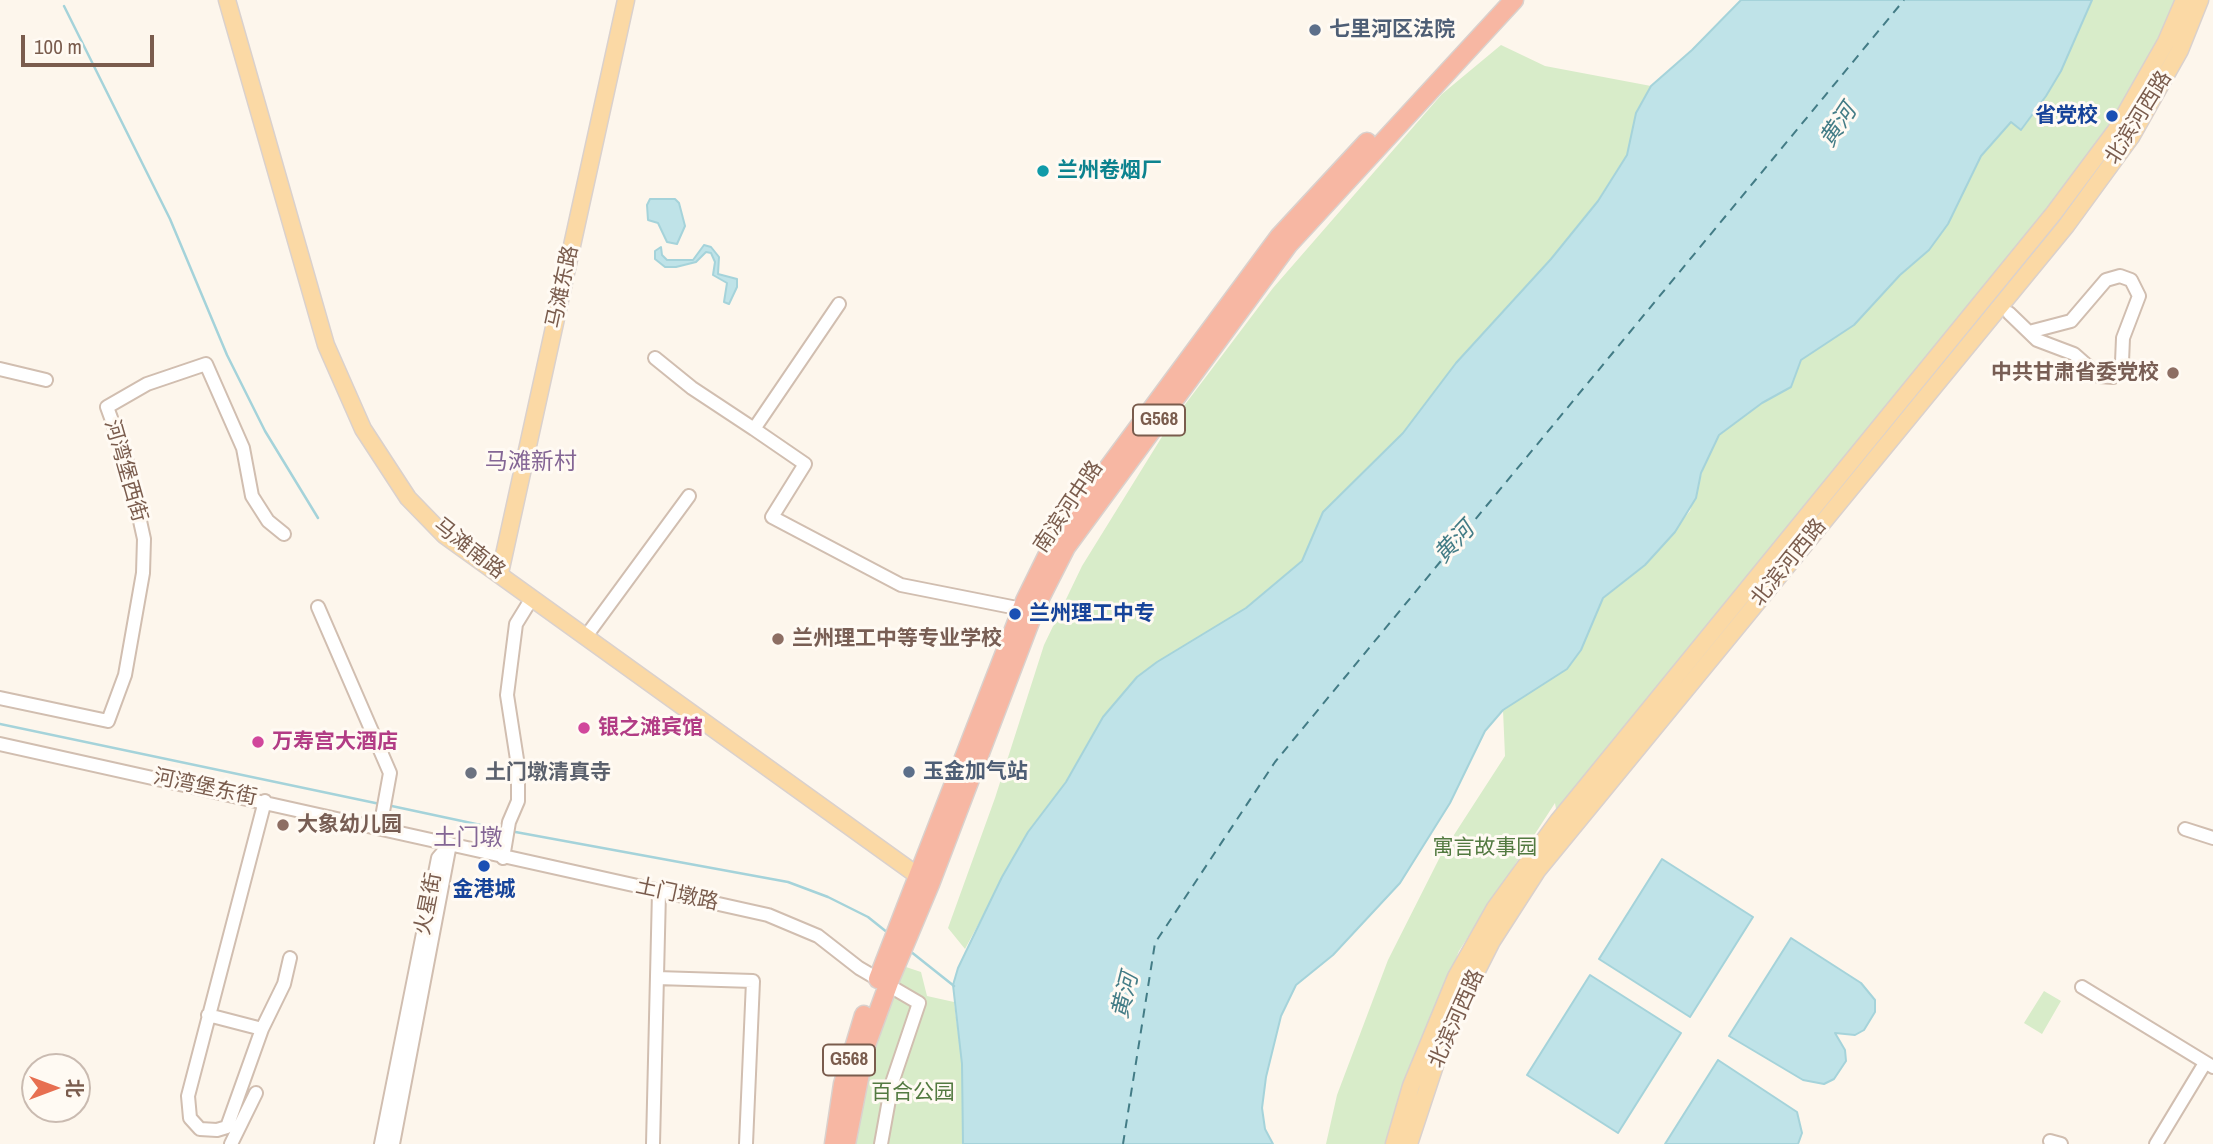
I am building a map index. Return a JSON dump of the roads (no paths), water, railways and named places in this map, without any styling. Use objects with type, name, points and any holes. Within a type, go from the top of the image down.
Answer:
[{"type":"highway","name":"南滨河中路","points":[[924,880],[1022,609],[1055,540],[1279,236],[1500,0]]},
{"type":"highway","name":"南滨河中路","points":[[834,1144],[843,1084],[853,1044],[893,958],[1037,606],[1066,547],[1289,244],[1514,0]]},
{"type":"highway","name":"南滨河中路","points":[[846,1144],[858,1073],[883,981]]},
{"type":"main road","name":"马滩南路","points":[[227,0],[326,345],[346,396],[363,429],[408,498],[444,535],[587,635],[924,880]]},
{"type":"main road","name":"马滩东路","points":[[499,573],[626,0]]},
{"type":"main road","name":"北滨河西路","points":[[1394,1144],[1411,1086],[1456,977],[1494,908],[1558,821],[2054,213],[2116,130],[2166,42],[2184,0]]},
{"type":"main road","name":"北滨河西路","points":[[1409,1144],[1446,1032],[1492,941],[1537,871],[2071,219],[2131,137],[2180,50],[2200,0]]},
{"type":"street","points":[[2008,313],[2037,340],[2074,354],[2099,376],[2113,377],[2122,362],[2123,338],[2139,296],[2131,280],[2120,276],[2106,280],[2071,321],[2029,332]]},
{"type":"street","points":[[754,429],[839,304]]},
{"type":"street","points":[[655,358],[692,388],[804,464],[772,517],[901,585],[1022,609]]},
{"type":"street","name":"河湾堡西街","points":[[0,698],[108,721],[125,675],[143,573],[144,539],[127,462],[107,407],[147,384],[206,363],[243,448],[252,496],[268,521],[284,534]]},
{"type":"street","points":[[0,369],[46,380]]},
{"type":"street","points":[[587,635],[689,496]]},
{"type":"street","points":[[503,858],[509,822],[518,801],[518,766],[507,695],[516,624],[532,598]]},
{"type":"street","points":[[318,607],[390,773],[380,828]]},
{"type":"street","name":"河湾堡东街","points":[[0,744],[450,844]]},
{"type":"street","points":[[265,801],[188,1096],[190,1118],[200,1129],[217,1130],[228,1127],[262,1029],[284,984],[290,958]]},
{"type":"street","points":[[2185,829],[2213,838]]},
{"type":"street","name":"土门墩路","points":[[450,844],[503,858],[768,915],[818,936],[919,1003],[892,1083],[881,1144]]},
{"type":"street","name":"火星街","points":[[381,1144],[438,858],[450,844]]},
{"type":"street","name":"火星街","points":[[393,1144],[450,844]]},
{"type":"street","points":[[653,1144],[659,892]]},
{"type":"street","points":[[657,978],[753,981],[746,1144]]},
{"type":"street","points":[[2082,988],[2209,1065],[2156,1144]]},
{"type":"street","points":[[208,1015],[262,1029]]},
{"type":"street","points":[[231,1144],[256,1093]]},
{"type":"water","name":"黄河","points":[[1741,0],[2092,0],[2061,71],[2046,96],[2021,130],[2011,122],[1981,156],[1948,224],[1929,250],[1900,275],[1854,325],[1801,360],[1791,387],[1762,403],[1719,435],[1701,473],[1696,498],[1675,532],[1645,565],[1603,598],[1581,650],[1567,669],[1503,710],[1485,731],[1450,803],[1400,883],[1333,955],[1296,985],[1281,1016],[1266,1077],[1262,1108],[1265,1129],[1273,1144],[963,1144],[962,1064],[953,985],[958,968],[1002,877],[1028,832],[1066,782],[1103,717],[1137,677],[1246,608],[1302,561],[1323,512],[1403,433],[1456,363],[1551,259],[1598,201],[1627,155],[1636,113],[1651,86],[1692,50]]},
{"type":"water","points":[[650,199],[675,199],[679,203],[685,226],[677,244],[667,242],[658,223],[648,220],[647,205]]},
{"type":"water","points":[[704,245],[711,247],[719,257],[718,274],[737,279],[737,287],[729,304],[724,302],[727,283],[713,275],[715,262],[711,253],[706,252],[696,262],[676,267],[665,267],[655,259],[655,251],[661,247],[662,255],[667,260],[693,260]]},
{"type":"water","points":[[1662,859],[1753,917],[1690,1017],[1599,959]]},
{"type":"water","points":[[1791,938],[1861,983],[1875,1000],[1875,1012],[1864,1030],[1855,1035],[1835,1033],[1845,1050],[1846,1061],[1834,1079],[1824,1084],[1803,1080],[1729,1036]]},
{"type":"water","points":[[1590,975],[1681,1033],[1618,1133],[1527,1075]]},
{"type":"water","points":[[1718,1060],[1797,1112],[1802,1133],[1798,1144],[1665,1144]]},
{"type":"waterway","points":[[64,6],[170,219],[227,355],[265,431],[318,518]]},
{"type":"waterway","points":[[0,724],[380,804]]},
{"type":"waterway","points":[[387,805],[504,830]]},
{"type":"waterway","points":[[510,831],[788,882],[828,897],[868,917],[888,933]]},
{"type":"waterway","points":[[910,951],[954,986]]},
{"type":"place","name":"七里河区法院","points":[[1315,30]]},
{"type":"place","name":"省党校","points":[[2112,116]]},
{"type":"place","name":"兰州卷烟厂","points":[[1043,171]]},
{"type":"place","name":"中共甘肃省委党校","points":[[2173,373]]},
{"type":"place","name":"兰州理工中专","points":[[1015,614]]},
{"type":"place","name":"兰州理工中等专业学校","points":[[778,639]]},
{"type":"place","name":"银之滩宾馆","points":[[584,728]]},
{"type":"place","name":"万寿宫大酒店","points":[[258,742]]},
{"type":"place","name":"玉金加气站","points":[[909,772]]},
{"type":"place","name":"土门墩清真寺","points":[[471,773]]},
{"type":"place","name":"大象幼儿园","points":[[283,825]]},
{"type":"place","name":"金港城","points":[[484,866]]},
{"type":"district","name":"马滩新村","points":[[531,463]]},
{"type":"district","name":"土门墩","points":[[468,839]]},
{"type":"park label","name":"寓言故事园","points":[[1485,848]]},
{"type":"park label","name":"百合公园","points":[[913,1093]]}]
